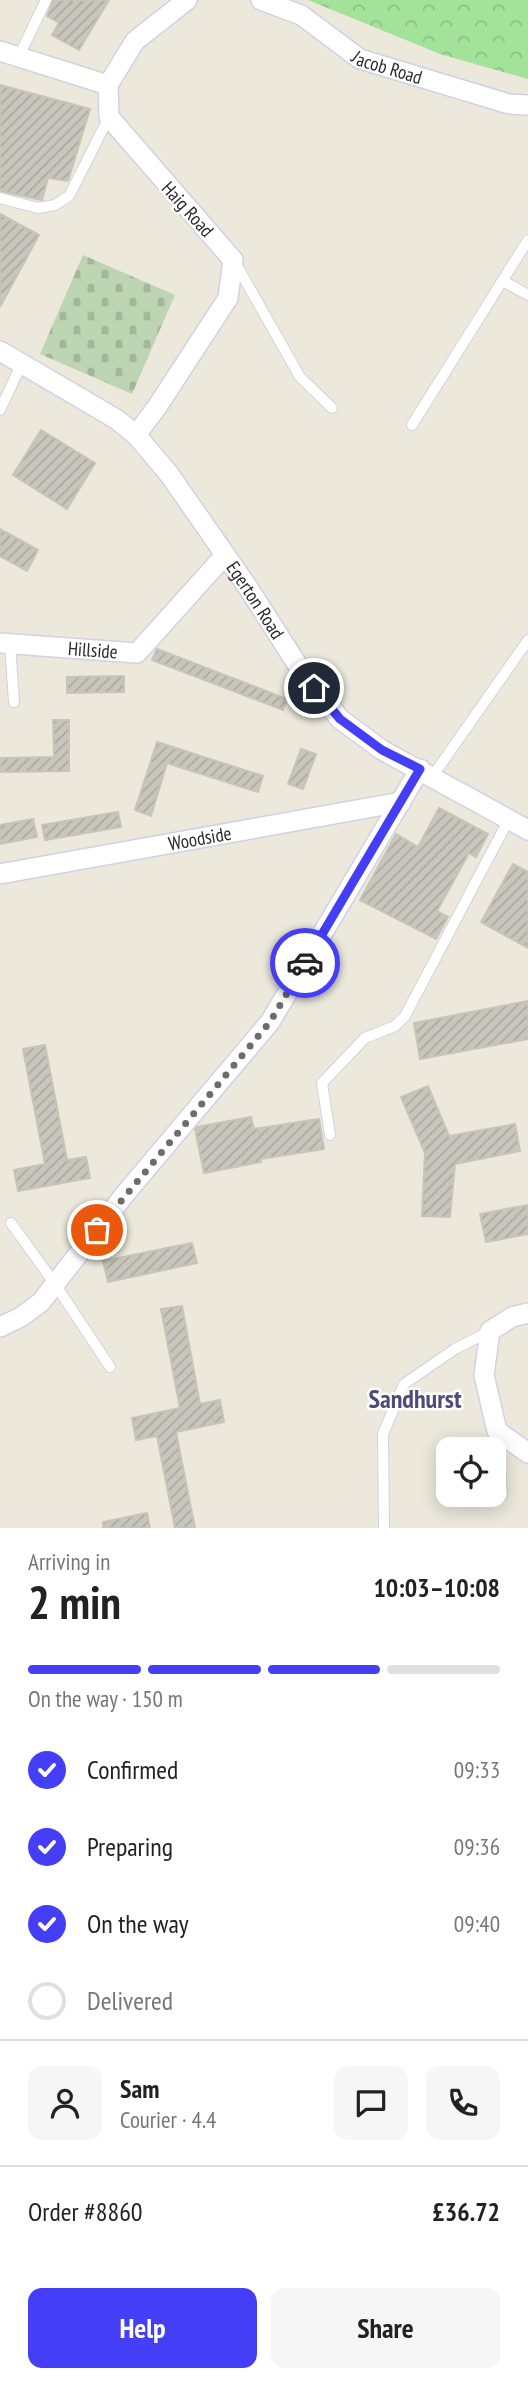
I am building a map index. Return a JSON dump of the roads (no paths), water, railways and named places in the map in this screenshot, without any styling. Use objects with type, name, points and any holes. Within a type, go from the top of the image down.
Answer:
[{"type":"street","points":[[109,117],[108,85],[135,41],[187,0]]},
{"type":"street","name":"Jacob Road","points":[[261,0],[302,15],[360,59],[509,104],[528,105]]},
{"type":"street","points":[[9,53],[108,85]]},
{"type":"street","name":"Haig Road","points":[[109,117],[233,260]]},
{"type":"street","points":[[136,435],[228,298],[233,260]]},
{"type":"street","name":"Egerton Road","points":[[0,351],[116,419],[136,435],[170,474],[302,672],[340,719],[382,750],[528,830]]},
{"type":"street","name":"Hillside","points":[[5,644],[137,653],[225,555]]},
{"type":"street","points":[[0,1326],[21,1317],[41,1302],[125,1194],[270,1022],[401,802],[426,773]]},
{"type":"street","name":"Woodside","points":[[0,874],[401,802]]},
{"type":"street","points":[[528,1313],[512,1317],[491,1331],[484,1375],[497,1431],[528,1452]]},
{"type":"lane","points":[[9,53],[46,0]]},
{"type":"lane","points":[[0,198],[38,208],[55,205],[69,196],[109,117]]},
{"type":"lane","points":[[412,425],[528,240]]},
{"type":"lane","points":[[233,260],[300,377],[332,408]]},
{"type":"lane","points":[[502,281],[528,295]]},
{"type":"lane","points":[[0,410],[22,363]]},
{"type":"lane","points":[[426,773],[528,640]]},
{"type":"lane","points":[[5,644],[14,702]]},
{"type":"lane","points":[[330,1135],[322,1083],[365,1038],[395,1026],[405,1016],[509,819]]},
{"type":"lane","points":[[11,1223],[110,1367]]},
{"type":"lane","points":[[384,1528],[383,1434],[404,1384],[455,1349],[491,1331]]},
{"type":"lane","points":[[497,1431],[497,1437]]},
{"type":"district","name":"Sandhurst","points":[[415,1399]]}]
